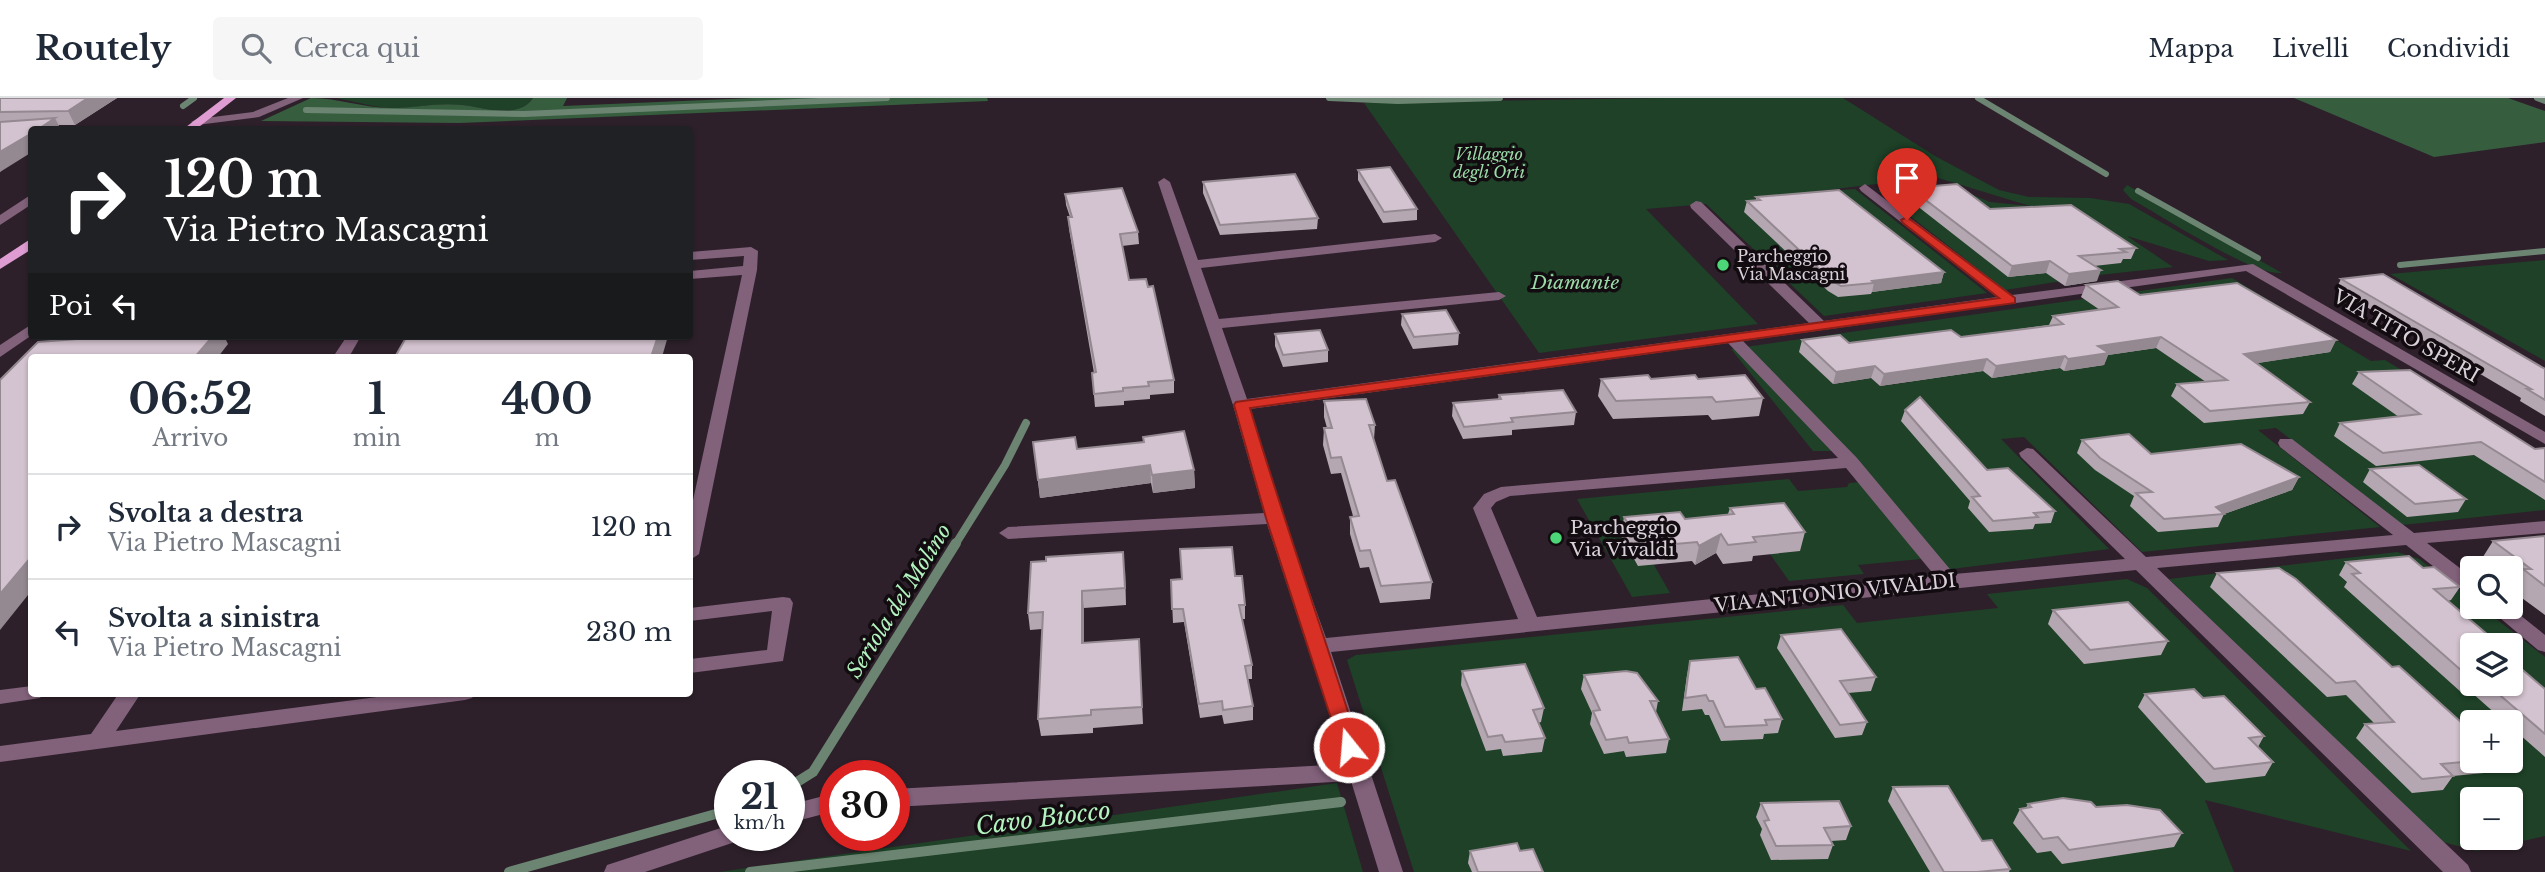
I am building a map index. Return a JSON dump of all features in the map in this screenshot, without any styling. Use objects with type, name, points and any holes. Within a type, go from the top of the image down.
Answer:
[{"type":"main road","points":[[192,126],[231,98]]},
{"type":"main road","points":[[0,265],[28,245]]},
{"type":"street","points":[[192,126],[255,115],[298,98]]},
{"type":"street","points":[[1164,182],[1241,405],[1274,518],[1319,646],[1391,872]]},
{"type":"street","points":[[1865,188],[2010,300]]},
{"type":"street","points":[[0,220],[28,201]]},
{"type":"street","points":[[1696,205],[1820,326]]},
{"type":"street","points":[[0,208],[19,207]]},
{"type":"street","points":[[1194,265],[1435,238]]},
{"type":"street","points":[[693,256],[751,251],[750,270],[693,540]]},
{"type":"street","name":"VIA TITO SPERI","points":[[2010,300],[2248,268],[2545,439]]},
{"type":"street","points":[[693,275],[750,270]]},
{"type":"street","points":[[1214,324],[1499,296]]},
{"type":"street","points":[[1241,405],[2010,300]]},
{"type":"street","points":[[0,352],[28,331]]},
{"type":"street","points":[[1731,337],[1851,462],[1950,582]]},
{"type":"street","points":[[2286,443],[2460,578]]},
{"type":"street","points":[[2027,453],[2459,872]]},
{"type":"street","points":[[1530,624],[1485,520],[1482,508],[1490,498],[1507,491],[1577,484],[1851,462]]},
{"type":"street","points":[[1008,533],[1274,518]]},
{"type":"street","name":"VIA ANTONIO VIVALDI","points":[[1319,646],[1950,582],[2545,527]]},
{"type":"street","points":[[693,614],[783,603],[776,656],[693,666]]},
{"type":"street","points":[[2512,619],[2545,645]]},
{"type":"street","points":[[0,697],[28,694]]},
{"type":"street","points":[[99,741],[127,697]]},
{"type":"street","points":[[0,754],[434,697]]},
{"type":"street","points":[[910,797],[1357,772]]},
{"type":"street","points":[[616,872],[714,839]]},
{"type":"green space","points":[[311,98],[381,108],[453,104],[500,110],[519,109],[533,98],[567,98],[563,106],[754,98],[987,98],[988,101],[459,123],[261,121]]},
{"type":"green space","points":[[336,98],[533,98],[519,109],[500,110],[452,104],[390,108]]},
{"type":"green space","points":[[1843,98],[1935,156],[1999,190],[2029,197],[2090,198],[2129,204],[2228,260],[2209,261],[2127,236],[2173,267],[2099,275],[2070,255],[2087,277],[2005,290],[1878,191],[1949,185],[1990,202],[2030,206],[1935,177],[1802,193],[1855,189],[1987,293],[1824,316],[1706,204],[1646,209],[1758,324],[1539,353],[1364,103]]},
{"type":"green space","points":[[2294,98],[2508,98],[2545,111],[2545,142],[2434,157]]},
{"type":"green space","points":[[2127,185],[2282,273],[2251,265],[2207,243],[2131,199],[2123,190]]},
{"type":"green space","points":[[2545,260],[2545,361],[2390,274]]},
{"type":"green space","points":[[2232,278],[2371,361],[2385,360],[2545,455],[2545,510],[2402,525],[2276,428],[2258,430],[2380,527],[2142,552],[2024,437],[2001,439],[2109,549],[1944,570],[1846,451],[1813,451],[1731,349]],"holes":[[[1807,359],[1911,382],[1880,386],[1871,378],[1833,384]]]},
{"type":"green space","points":[[1789,479],[1798,491],[1847,487],[1849,483],[1862,482],[1921,559],[1858,565],[1864,574],[1789,581],[1770,554],[1800,550],[1779,521],[1654,565],[1670,593],[1632,597],[1577,499]]},
{"type":"green space","points":[[2397,552],[2419,559],[2460,591],[2460,619],[2496,619],[2514,633],[2460,633],[2460,696],[2523,696],[2523,640],[2545,657],[2545,836],[2523,841],[2523,787],[2460,787],[2460,847],[2439,841],[2169,579]]},
{"type":"green space","points":[[2127,579],[2147,588],[2411,851],[2205,800],[2234,872],[1414,872],[1347,660],[1356,655],[1843,605],[1857,623],[1998,608],[1987,594]]},
{"type":"green space","points":[[1337,783],[1363,872],[719,872],[865,851],[910,851],[910,844]]},
{"type":"building","points":[[0,98],[88,98],[68,111],[0,112]]},
{"type":"building","points":[[55,118],[43,126],[28,126],[28,135],[0,152],[0,122]]},
{"type":"building","points":[[1390,167],[1417,209],[1384,212],[1358,170]]},
{"type":"building","points":[[1295,174],[1318,218],[1220,225],[1203,182]]},
{"type":"building","points":[[1957,184],[1990,209],[2071,205],[2136,248],[2120,249],[2126,252],[2079,256],[2101,270],[2069,274],[2050,261],[2012,266],[1910,188]]},
{"type":"building","points":[[1122,188],[1138,232],[1120,234],[1129,280],[1146,279],[1148,287],[1153,286],[1174,380],[1148,382],[1149,386],[1094,394],[1092,373],[1096,372],[1068,217],[1072,217],[1065,194]]},
{"type":"building","points":[[1839,190],[1944,272],[1841,286],[1831,280],[1747,201],[1760,200],[1756,197]]},
{"type":"building","points":[[2383,274],[2545,369],[2545,400],[2527,389],[2531,389],[2341,279]]},
{"type":"building","points":[[2118,281],[2140,295],[2237,283],[2336,340],[2244,354],[2310,402],[2210,411],[2177,384],[2227,380],[2161,337],[2098,346],[2109,353],[2068,359],[2065,356],[1996,366],[1987,359],[1884,374],[1875,366],[1836,372],[1802,340],[1840,335],[1849,343],[1951,330],[1961,337],[2063,324],[2053,316],[2118,307],[2086,285]]},
{"type":"building","points":[[1446,310],[1459,333],[1414,337],[1402,314]]},
{"type":"building","points":[[1320,330],[1328,350],[1283,355],[1275,334]]},
{"type":"building","points":[[210,340],[198,354],[28,354],[28,561],[0,594],[0,380],[38,342]]},
{"type":"building","points":[[405,340],[657,340],[652,354],[397,354]]},
{"type":"building","points":[[2410,370],[2535,449],[2545,448],[2545,482],[2481,442],[2383,453],[2340,423],[2420,414],[2359,372]]},
{"type":"building","points":[[1648,375],[1651,379],[1695,375],[1698,379],[1745,375],[1763,398],[1716,402],[1712,397],[1616,401],[1601,379]]},
{"type":"building","points":[[1563,390],[1576,412],[1511,418],[1513,422],[1464,427],[1453,403],[1501,399],[1499,395]]},
{"type":"building","points":[[1920,397],[1987,470],[2008,468],[2055,511],[2034,513],[2038,517],[1993,521],[1972,497],[1980,496],[1905,410]]},
{"type":"building","points":[[1366,399],[1375,425],[1369,425],[1387,481],[1395,480],[1432,582],[1381,586],[1370,550],[1360,551],[1350,517],[1359,516],[1341,457],[1331,458],[1324,428],[1332,428],[1324,401]]},
{"type":"building","points":[[1184,431],[1194,470],[1152,475],[1150,465],[1038,480],[1033,442],[1075,437],[1077,449],[1144,442],[1143,437]]},
{"type":"building","points":[[2129,434],[2151,454],[2241,444],[2299,477],[2216,507],[2224,514],[2164,519],[2136,493],[2152,492],[2100,458],[2082,440]]},
{"type":"building","points":[[2419,465],[2466,499],[2415,504],[2370,469]]},
{"type":"building","points":[[1784,503],[1805,532],[1753,537],[1756,542],[1728,545],[1721,534],[1699,546],[1697,542],[1642,547],[1624,517],[1680,512],[1685,519],[1734,514],[1730,508]]},
{"type":"building","points":[[2545,536],[2545,586],[2523,569],[2531,569],[2523,563],[2523,556],[2513,556],[2493,541]]},
{"type":"building","points":[[1232,547],[1235,576],[1242,576],[1245,605],[1239,605],[1252,665],[1245,666],[1253,706],[1223,710],[1222,701],[1199,704],[1183,609],[1172,609],[1171,580],[1182,579],[1180,549]]},
{"type":"building","points":[[1123,552],[1125,588],[1082,591],[1082,643],[1139,639],[1142,707],[1091,710],[1091,715],[1038,719],[1043,612],[1028,613],[1031,562],[1046,561],[1046,557]]},
{"type":"building","points":[[2409,556],[2423,568],[2434,567],[2460,587],[2434,589],[2460,611],[2460,619],[2469,619],[2486,633],[2460,633],[2460,669],[2352,574],[2360,573],[2346,562]]},
{"type":"building","points":[[2279,568],[2296,579],[2392,667],[2399,666],[2460,721],[2460,762],[2441,764],[2453,776],[2422,779],[2365,724],[2394,722],[2355,681],[2336,683],[2217,573]]},
{"type":"building","points":[[2128,602],[2168,641],[2090,650],[2053,610]]},
{"type":"building","points":[[1841,629],[1876,677],[1840,681],[1867,722],[1840,725],[1781,635]]},
{"type":"building","points":[[1738,657],[1756,689],[1765,688],[1782,719],[1765,720],[1767,725],[1725,727],[1713,701],[1709,701],[1706,695],[1685,698],[1690,661]]},
{"type":"building","points":[[1525,664],[1544,708],[1533,710],[1545,738],[1505,742],[1502,735],[1488,737],[1462,671]]},
{"type":"building","points":[[2523,670],[2545,689],[2545,734],[2523,715],[2523,710],[2517,710],[2501,696],[2523,696]]},
{"type":"building","points":[[1626,671],[1637,673],[1658,701],[1650,701],[1669,739],[1629,743],[1627,737],[1606,740],[1593,711],[1600,710],[1584,675]]},
{"type":"building","points":[[2194,689],[2203,698],[2224,696],[2264,736],[2249,738],[2273,762],[2214,769],[2145,694]]},
{"type":"building","points":[[1948,786],[1982,841],[1992,840],[2010,869],[1944,872],[1893,787]]},
{"type":"building","points":[[2063,798],[2091,802],[2096,807],[2127,805],[2160,810],[2182,833],[2069,850],[2058,837],[2043,839],[2020,809],[2031,807],[2028,804]]},
{"type":"building","points":[[1839,801],[1851,826],[1824,828],[1833,845],[1776,846],[1764,821],[1769,820],[1761,803]]},
{"type":"building","points":[[1517,843],[1520,851],[1533,849],[1543,872],[1478,872],[1470,851]]},
{"type":"waterway","points":[[183,106],[194,98]]},
{"type":"waterway","points":[[306,110],[524,114],[887,98]]},
{"type":"waterway","points":[[1329,98],[1398,101],[1500,98]]},
{"type":"waterway","points":[[1978,98],[2106,174]]},
{"type":"waterway","points":[[2537,98],[2545,101]]},
{"type":"waterway","points":[[2138,191],[2258,258]]},
{"type":"waterway","name":"Seriola del Molino","points":[[2400,265],[2545,251]]},
{"type":"waterway","name":"Seriola del Molino","points":[[955,545],[1005,465],[1026,423]]},
{"type":"waterway","name":"Seriola del Molino","points":[[805,777],[813,772],[956,543]]},
{"type":"waterway","name":"Cavo Biocco","points":[[750,872],[1341,802]]},
{"type":"waterway","name":"Seriola del Molino","points":[[509,872],[714,814]]},
{"type":"place","name":"Parcheggio Via Mascagni","points":[[1723,265]]},
{"type":"place","name":"Parcheggio Via Vivaldi","points":[[1556,538]]},
{"type":"route","points":[[1349,747],[1319,646],[1274,518],[1241,405],[2010,300],[1907,220]]},
{"type":"park label","name":"Villaggio degli Orti","points":[[1489,163]]},
{"type":"park label","name":"Diamante","points":[[1575,282]]}]
